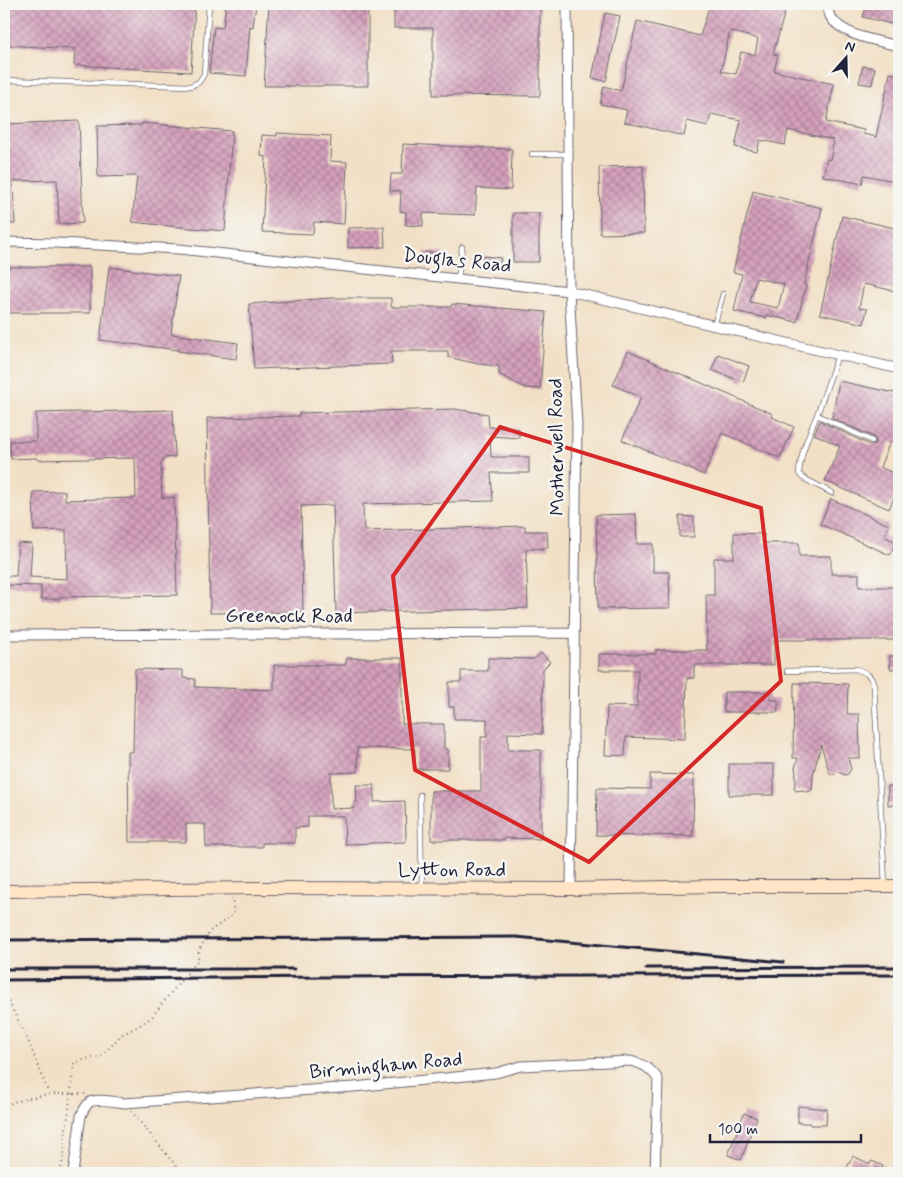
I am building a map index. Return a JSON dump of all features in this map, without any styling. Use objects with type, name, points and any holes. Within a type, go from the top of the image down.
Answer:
[{"type":"main road","name":"Lytton Road","points":[[4,891],[230,888],[571,889],[716,886],[899,886]]},
{"type":"street","name":"Motherwell Road","points":[[566,4],[569,291],[577,426],[571,889]]},
{"type":"street","points":[[827,4],[830,16],[844,29],[860,37],[899,46]]},
{"type":"street","name":"Douglas Road","points":[[4,242],[179,249],[569,291],[899,369]]},
{"type":"street","name":"Greenock Road","points":[[4,635],[574,633]]},
{"type":"street","name":"Birmingham Road","points":[[73,1173],[81,1116],[91,1102],[103,1100],[124,1103],[354,1087],[496,1073],[521,1066],[631,1061],[650,1069],[658,1079],[655,1173]]},
{"type":"lane","points":[[4,80],[191,86],[199,82],[204,74],[209,4]]},
{"type":"lane","points":[[532,154],[568,154]]},
{"type":"lane","points":[[458,279],[462,247]]},
{"type":"lane","points":[[714,326],[723,294]]},
{"type":"lane","points":[[832,493],[803,478],[799,473],[806,440],[838,355]]},
{"type":"lane","points":[[817,415],[872,441]]},
{"type":"lane","points":[[787,671],[856,669],[863,671],[873,680],[885,886]]},
{"type":"lane","points":[[420,795],[422,888]]},
{"type":"path","points":[[60,1173],[64,1155],[64,1136],[74,1063],[89,1058],[101,1058],[121,1036],[152,1017],[198,960],[200,950],[210,931],[234,914],[230,888]]},
{"type":"path","points":[[4,993],[28,1038],[50,1094]]},
{"type":"path","points":[[4,1109],[12,1102],[50,1094],[86,1094]]},
{"type":"path","points":[[124,1103],[182,1173]]},
{"type":"highlighted area","points":[[500,427],[761,508],[781,681],[589,862],[415,770],[393,576]]},
{"type":"building","points":[[4,4],[195,4],[191,72],[74,65],[75,49],[4,45]]},
{"type":"building","points":[[226,4],[256,4],[253,27],[250,26],[246,76],[209,73],[214,27],[223,28]]},
{"type":"building","points":[[269,4],[368,4],[368,86],[264,86]]},
{"type":"building","points":[[394,4],[540,4],[540,96],[433,95],[433,28],[394,28]]},
{"type":"building","points":[[710,4],[787,4],[773,54],[778,55],[774,71],[834,84],[826,122],[864,130],[863,134],[876,137],[890,73],[899,75],[899,182],[864,175],[862,184],[823,176],[827,159],[830,160],[834,140],[788,130],[785,145],[760,140],[757,152],[735,147],[741,120],[711,114],[708,126],[687,121],[684,136],[624,122],[627,110],[600,104],[604,86],[621,91],[637,21],[700,36]],"holes":[[[730,31],[758,39],[755,55],[741,52],[736,74],[721,71]]]},
{"type":"building","points":[[867,4],[899,5],[899,26],[863,17]]},
{"type":"building","points":[[605,13],[620,16],[606,81],[592,78]]},
{"type":"building","points":[[863,66],[875,68],[872,85],[859,83]]},
{"type":"building","points":[[79,121],[83,223],[59,224],[57,180],[13,181],[15,224],[4,224],[4,124]]},
{"type":"building","points":[[142,123],[232,131],[225,231],[132,222],[137,176],[98,177],[97,126],[142,125]]},
{"type":"building","points":[[277,133],[331,136],[330,161],[347,162],[344,224],[314,222],[313,234],[262,232],[266,157],[261,156],[262,135],[277,136]]},
{"type":"building","points":[[403,144],[512,149],[511,190],[477,188],[475,215],[423,213],[423,226],[406,225],[406,212],[400,211],[401,191],[390,191],[391,174],[402,174]]},
{"type":"building","points":[[643,166],[644,233],[600,234],[599,167]]},
{"type":"building","points":[[753,191],[822,208],[797,322],[766,315],[766,318],[734,311],[742,274],[733,272]],"holes":[[[756,278],[784,284],[778,308],[750,302]]]},
{"type":"building","points":[[513,213],[539,213],[539,262],[513,262]]},
{"type":"building","points":[[842,216],[899,229],[899,292],[864,284],[859,308],[867,309],[864,324],[820,314]]},
{"type":"building","points":[[384,227],[385,247],[348,248],[348,228]]},
{"type":"building","points":[[425,252],[443,253],[442,264],[425,263]]},
{"type":"building","points":[[483,256],[501,258],[499,269],[482,268]]},
{"type":"building","points":[[8,267],[90,267],[90,313],[8,313]]},
{"type":"building","points":[[109,267],[179,276],[171,334],[238,343],[236,359],[100,340]]},
{"type":"building","points":[[331,298],[391,298],[391,307],[451,307],[452,304],[546,312],[540,389],[525,388],[499,374],[499,366],[478,364],[448,357],[448,351],[391,351],[392,364],[254,369],[249,304]]},
{"type":"building","points":[[628,351],[773,414],[772,417],[794,427],[780,458],[722,433],[704,475],[622,440],[641,397],[613,385]]},
{"type":"building","points":[[718,354],[749,366],[743,382],[712,370]]},
{"type":"building","points":[[839,381],[899,394],[899,444],[890,442],[880,467],[899,476],[899,486],[889,509],[825,481],[840,446],[814,434],[820,421],[870,445],[874,445],[876,441],[874,437],[832,418]]},
{"type":"building","points":[[454,409],[488,414],[489,427],[519,429],[519,438],[490,436],[491,457],[529,457],[529,473],[491,473],[493,501],[363,504],[364,531],[525,526],[525,531],[547,531],[548,548],[526,549],[528,608],[336,613],[333,505],[301,506],[303,612],[210,613],[207,418],[299,416],[299,413]]},
{"type":"building","points":[[173,410],[175,457],[164,458],[161,463],[162,498],[174,497],[177,595],[41,599],[41,586],[5,585],[5,576],[16,576],[18,543],[32,544],[30,577],[67,579],[66,530],[34,531],[33,492],[65,491],[65,500],[136,498],[135,458],[11,459],[10,441],[36,441],[36,413]]},
{"type":"building","points":[[831,499],[889,525],[884,536],[896,542],[890,555],[820,524]]},
{"type":"building","points":[[636,514],[637,544],[653,544],[653,572],[669,572],[670,608],[598,609],[596,515]]},
{"type":"building","points":[[680,516],[694,517],[694,537],[680,537]]},
{"type":"building","points":[[734,533],[764,534],[763,543],[799,543],[799,556],[831,556],[831,574],[859,574],[859,587],[899,587],[899,640],[774,640],[774,665],[694,665],[694,678],[687,678],[685,739],[626,737],[625,756],[605,755],[607,706],[637,707],[638,670],[599,670],[599,654],[656,654],[656,650],[707,650],[706,595],[714,595],[714,558],[734,558]]},
{"type":"building","points":[[541,653],[550,662],[543,669],[542,734],[508,733],[508,750],[541,750],[541,839],[431,840],[431,791],[481,791],[481,737],[487,737],[487,719],[454,719],[454,707],[449,707],[449,682],[461,682],[461,671],[488,671],[488,658],[534,659]]},
{"type":"building","points":[[890,656],[899,656],[899,669],[890,669]]},
{"type":"building","points":[[347,658],[402,658],[402,724],[444,724],[444,749],[448,749],[448,769],[415,769],[415,749],[357,748],[358,772],[331,773],[331,809],[354,808],[354,802],[357,802],[356,785],[374,785],[374,802],[405,801],[406,842],[345,844],[344,816],[308,816],[308,827],[295,828],[295,843],[262,843],[262,847],[206,847],[205,824],[186,824],[186,842],[129,842],[128,752],[133,752],[135,669],[183,670],[183,678],[195,679],[195,687],[274,690],[274,665],[345,665]]},
{"type":"building","points":[[794,683],[848,684],[847,714],[859,714],[860,758],[848,758],[851,769],[848,774],[845,775],[838,772],[831,774],[821,745],[813,775],[812,790],[808,792],[803,790],[796,791],[794,787],[796,782],[795,768],[798,758],[793,758]]},
{"type":"building","points":[[724,692],[770,692],[770,700],[778,700],[778,712],[724,712]]},
{"type":"building","points":[[729,764],[774,764],[774,795],[729,795]]},
{"type":"building","points":[[650,774],[694,775],[693,836],[596,835],[597,788],[650,789]]},
{"type":"building","points":[[888,786],[899,786],[899,805],[888,805]]},
{"type":"building","points":[[798,1106],[827,1109],[826,1125],[798,1123]]},
{"type":"building","points":[[744,1113],[757,1118],[741,1160],[728,1155]]},
{"type":"building","points":[[853,1156],[870,1164],[872,1161],[883,1166],[881,1170],[888,1173],[844,1173]]},
{"type":"railway","points":[[4,940],[516,937],[783,962]]},
{"type":"railway","points":[[646,968],[899,967]]},
{"type":"railway","points":[[4,969],[294,969]]},
{"type":"railway","points":[[4,980],[899,975]]}]
